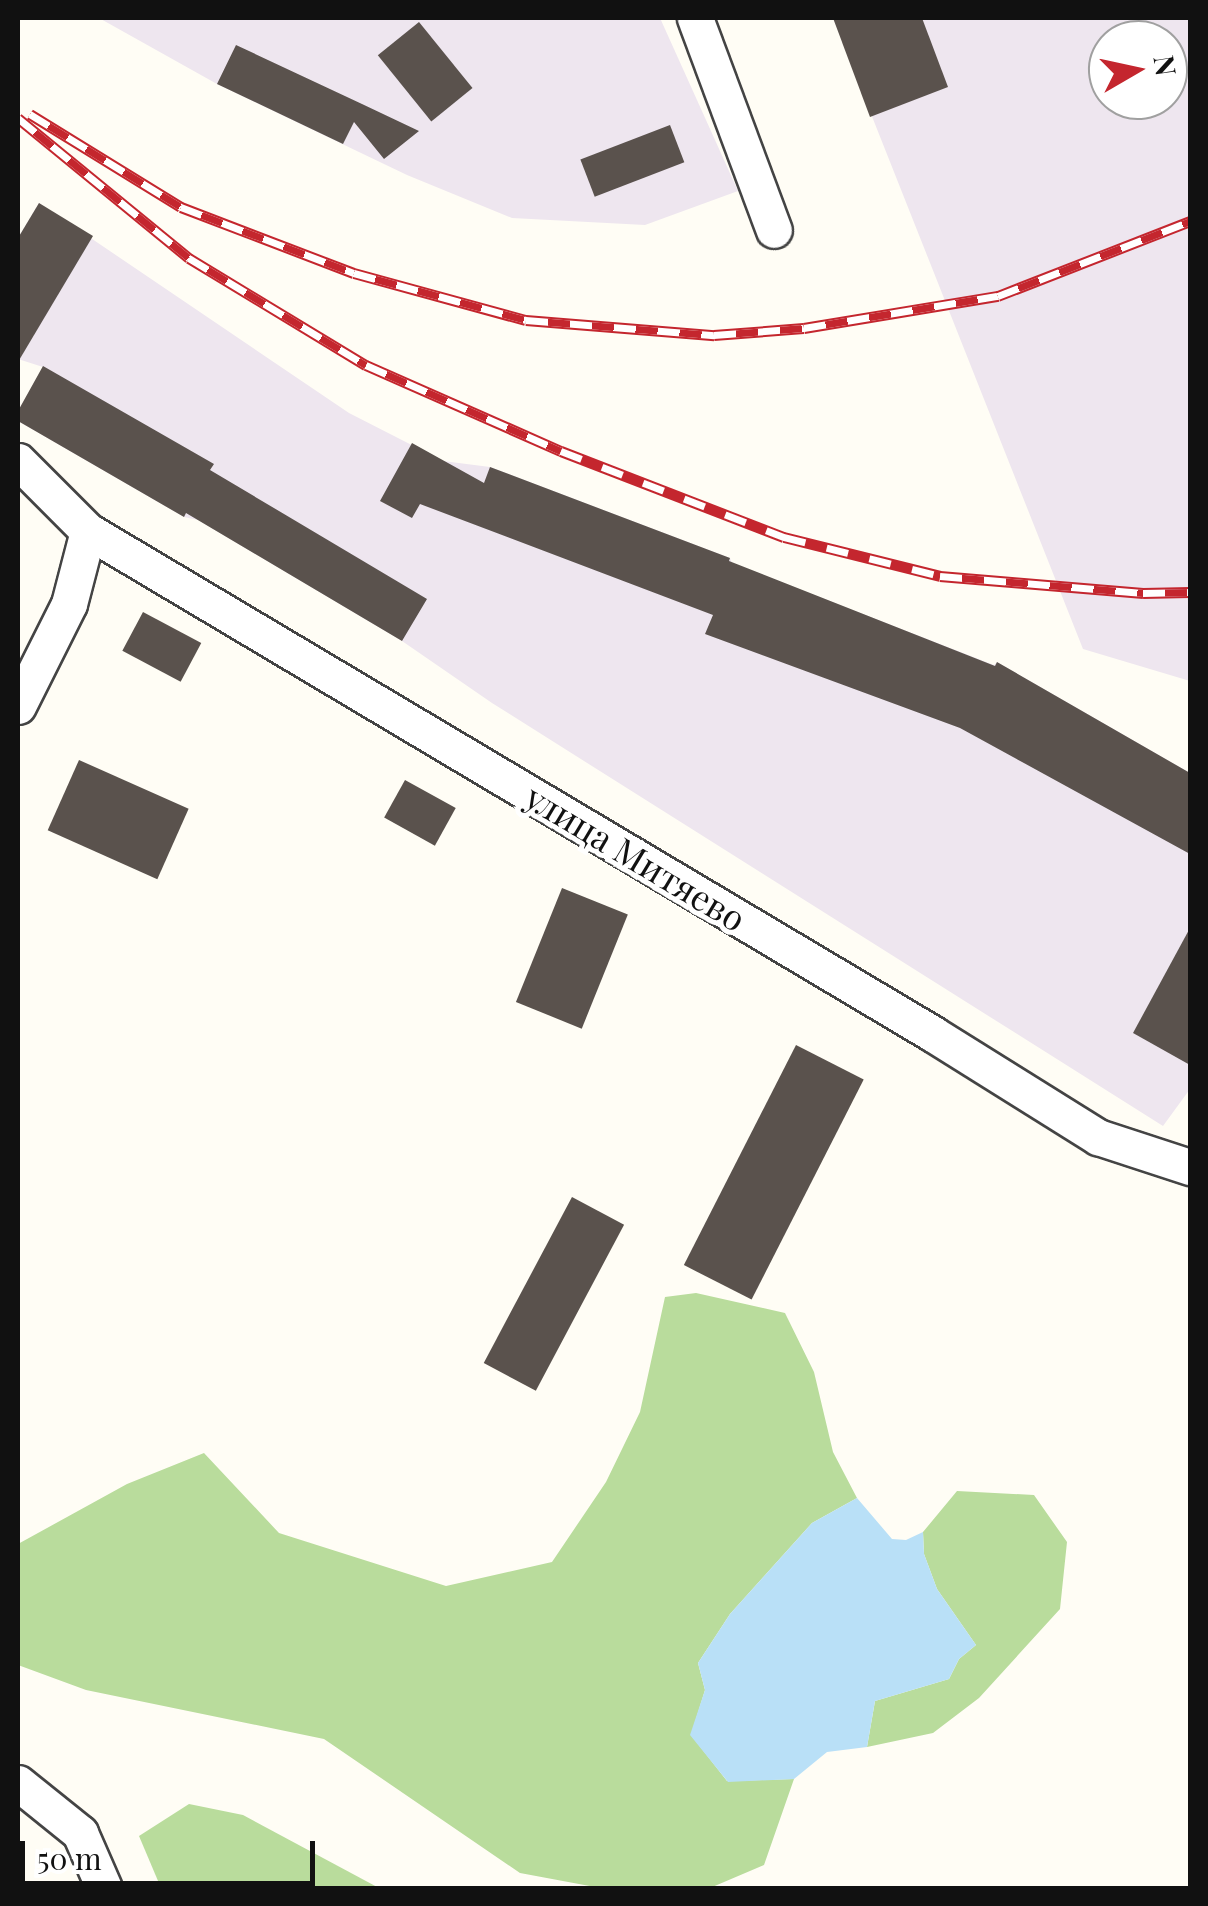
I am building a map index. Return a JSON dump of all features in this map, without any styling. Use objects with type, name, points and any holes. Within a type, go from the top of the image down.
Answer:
[{"type":"street","points":[[695,18],[774,230]]},
{"type":"street","name":"улица Митяево","points":[[18,461],[88,530],[933,1034],[1098,1137],[1190,1168]]},
{"type":"street","points":[[18,706],[69,604],[88,530]]},
{"type":"street","points":[[18,1783],[80,1833],[104,1888]]},
{"type":"shaded area","points":[[99,18],[660,18],[738,191],[645,225],[512,218],[407,175],[217,84]]},
{"type":"shaded area","points":[[833,18],[1190,18],[1190,681],[1083,649]]},
{"type":"shaded area","points":[[39,203],[349,413],[443,461],[490,467],[730,558],[732,563],[994,665],[997,662],[1190,773],[1190,1089],[1163,1126],[492,703],[402,641],[198,520],[184,517],[18,421],[18,411],[43,367],[18,359],[18,238]]},
{"type":"green space","points":[[696,1293],[785,1313],[814,1372],[833,1452],[857,1498],[812,1523],[730,1614],[698,1663],[705,1690],[691,1735],[727,1781],[794,1779],[764,1865],[710,1888],[595,1887],[520,1873],[324,1739],[86,1690],[18,1665],[18,1544],[127,1484],[204,1453],[279,1533],[446,1586],[552,1562],[606,1482],[640,1412],[665,1297]]},
{"type":"green space","points":[[957,1491],[1034,1495],[1067,1542],[1060,1609],[979,1698],[933,1733],[867,1747],[875,1701],[949,1679],[959,1659],[976,1645],[937,1589],[924,1554],[923,1532]]},
{"type":"green space","points":[[189,1804],[243,1815],[379,1888],[161,1888],[139,1836]]},
{"type":"water","points":[[857,1498],[892,1539],[906,1540],[923,1532],[924,1554],[937,1589],[976,1645],[959,1659],[949,1679],[875,1701],[867,1747],[827,1752],[794,1779],[728,1782],[690,1735],[705,1690],[698,1663],[730,1614],[812,1523]]},
{"type":"building","points":[[833,18],[922,18],[948,87],[870,117]]},
{"type":"building","points":[[419,22],[472,88],[431,121],[378,55]]},
{"type":"building","points":[[236,45],[419,131],[384,159],[354,122],[343,144],[217,84]]},
{"type":"building","points":[[670,125],[684,162],[595,197],[580,159]]},
{"type":"building","points":[[39,203],[93,236],[18,362],[18,238]]},
{"type":"building","points":[[43,366],[214,464],[210,470],[427,599],[402,641],[186,513],[184,517],[18,421],[18,411]]},
{"type":"building","points":[[412,443],[484,483],[490,467],[730,558],[729,561],[995,666],[997,662],[1190,773],[1190,854],[960,728],[705,634],[713,615],[420,504],[412,518],[380,501]]},
{"type":"building","points":[[143,612],[201,643],[181,682],[122,651]]},
{"type":"building","points":[[79,760],[189,809],[157,879],[48,830]]},
{"type":"building","points":[[405,780],[456,808],[435,846],[384,818]]},
{"type":"building","points":[[562,888],[628,915],[582,1029],[516,1002]]},
{"type":"building","points":[[1190,928],[1190,1065],[1133,1033]]},
{"type":"building","points":[[796,1045],[864,1080],[752,1300],[684,1265]]},
{"type":"building","points":[[572,1197],[624,1225],[536,1391],[484,1363]]},
{"type":"railway","points":[[30,114],[181,207],[354,273],[526,320],[714,335],[804,328],[998,296],[1190,221]]},
{"type":"railway","points":[[18,118],[189,258],[366,365],[561,451],[784,537],[940,576],[1143,593],[1190,592]]}]
